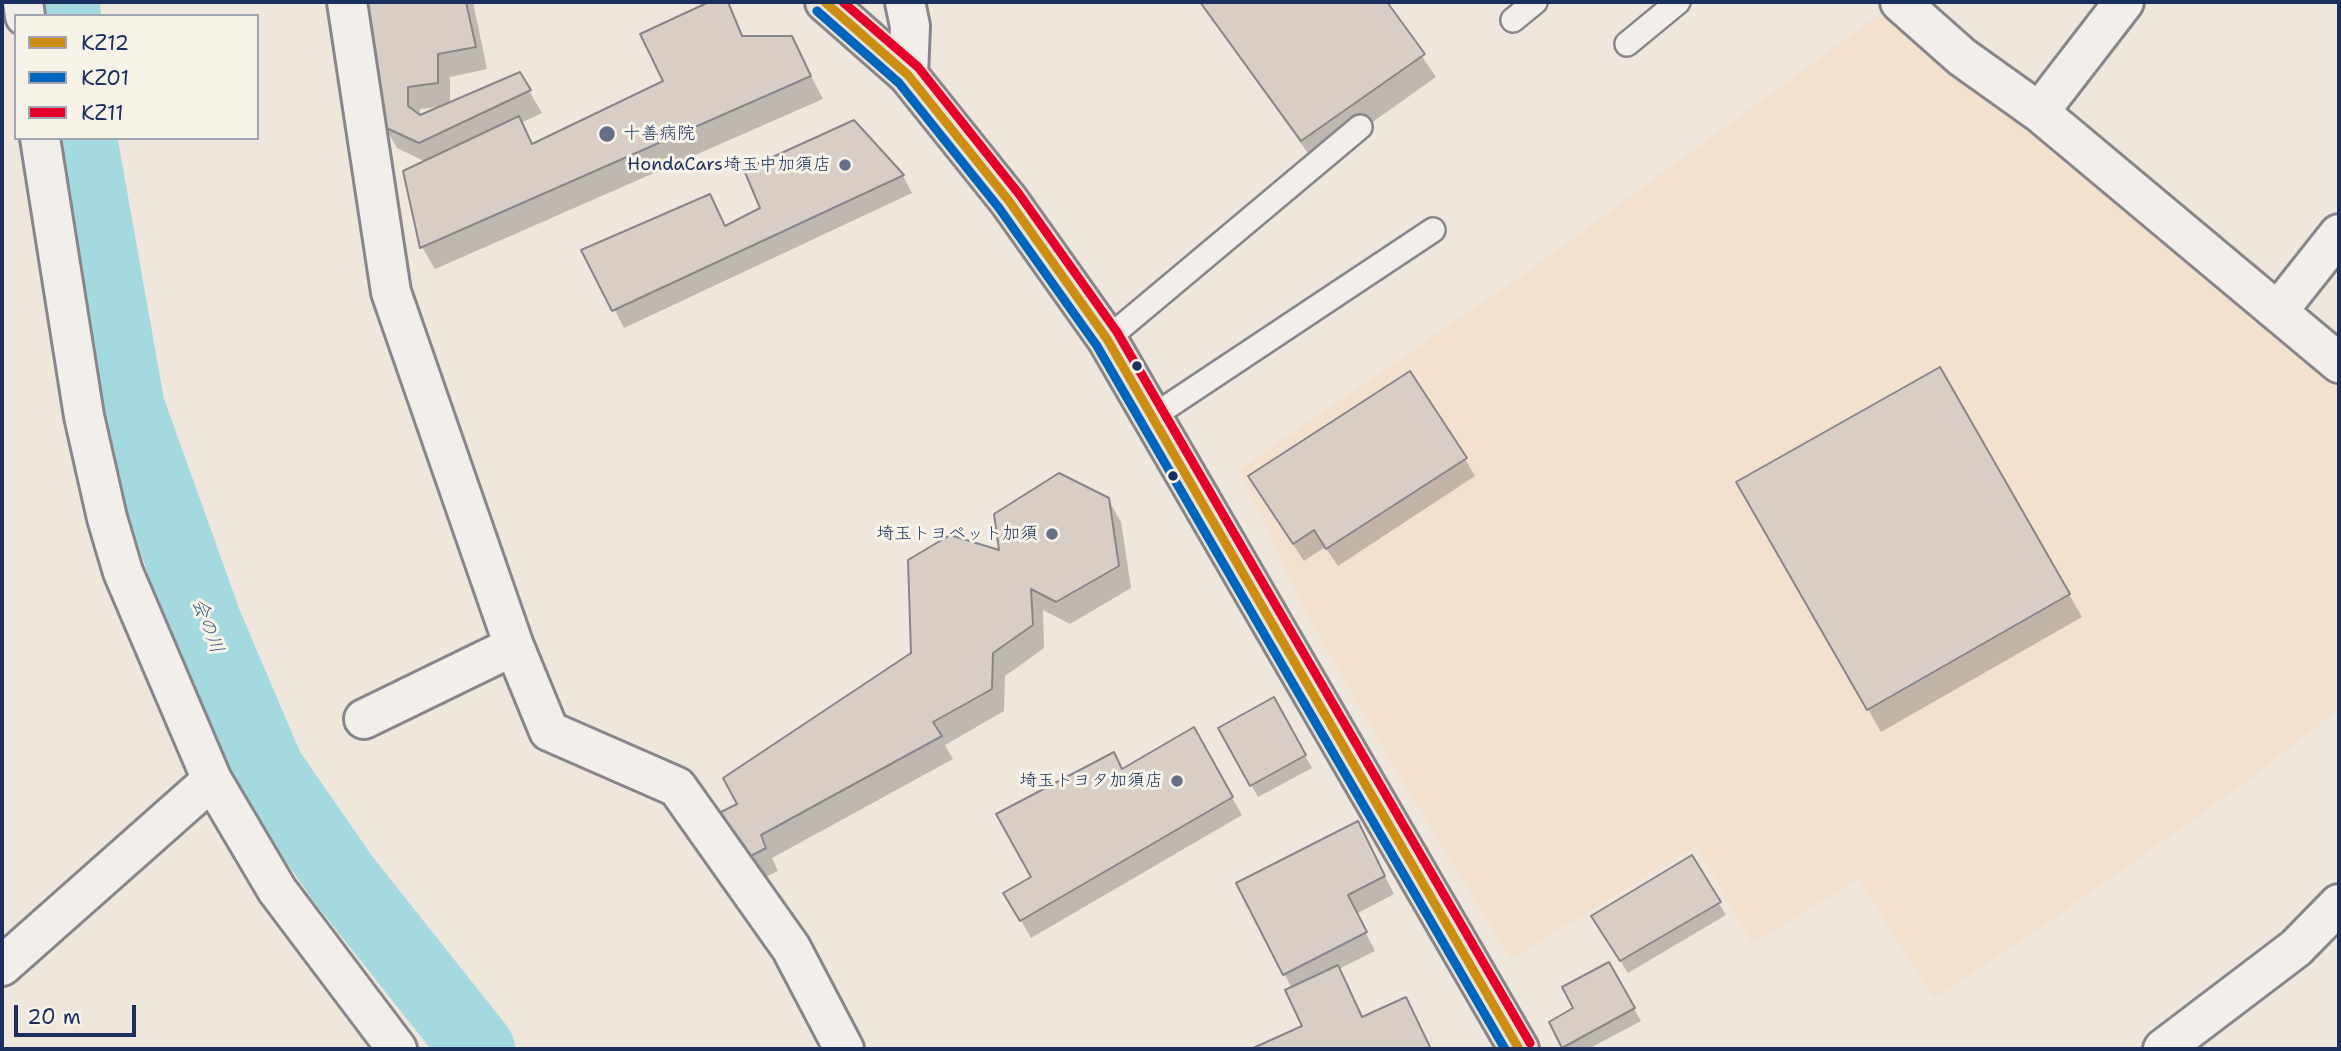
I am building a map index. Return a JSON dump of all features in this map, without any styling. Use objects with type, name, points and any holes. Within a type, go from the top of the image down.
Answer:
[{"type":"main road","points":[[825,2],[908,75],[1009,201],[1107,339],[1518,1049]]},
{"type":"street","points":[[347,2],[391,292],[514,646],[549,731],[677,787],[791,948],[844,1049]]},
{"type":"street","points":[[905,2],[910,26],[908,75]]},
{"type":"street","points":[[1900,2],[1962,57],[2039,112],[2339,363]]},
{"type":"street","points":[[2039,112],[2124,2]]},
{"type":"street","points":[[40,140],[84,416],[107,518],[123,572],[212,780],[277,890],[397,1049]]},
{"type":"street","points":[[2277,311],[2339,234]]},
{"type":"street","points":[[364,719],[514,646]]},
{"type":"street","points":[[2,966],[212,780]]},
{"type":"street","points":[[2163,1049],[2296,948],[2339,904]]},
{"type":"lane","points":[[1513,20],[1535,2]]},
{"type":"lane","points":[[1627,44],[1678,2]]},
{"type":"lane","points":[[1107,339],[1360,127]]},
{"type":"lane","points":[[1152,417],[1433,230]]},
{"type":"shaded area","points":[[1887,9],[2339,381],[2339,709],[2242,785],[2040,928],[1934,998],[1858,879],[1752,944],[1696,846],[1511,959],[1398,774],[1303,608],[1240,469],[1530,270]]},
{"type":"building","points":[[364,2],[466,2],[476,47],[438,54],[438,83],[408,87],[408,106],[420,115],[520,72],[531,90],[419,143],[382,126]]},
{"type":"building","name":"十善病院","points":[[709,2],[728,2],[742,36],[792,36],[811,76],[420,248],[403,171],[519,116],[532,144],[663,81],[640,34]]},
{"type":"building","points":[[1200,2],[1387,2],[1425,54],[1301,141]]},
{"type":"building","points":[[854,120],[904,175],[612,311],[581,250],[710,194],[725,226],[760,208],[744,170]]},
{"type":"building","points":[[1940,367],[2070,594],[1867,710],[1736,482]]},
{"type":"building","points":[[1410,371],[1467,458],[1326,549],[1314,530],[1293,544],[1248,476]]},
{"type":"building","points":[[1059,473],[1109,498],[1119,566],[1056,602],[1031,589],[1033,625],[993,653],[992,689],[933,722],[942,736],[761,835],[766,848],[747,858],[721,812],[737,804],[723,778],[911,653],[908,560],[950,535],[999,550],[994,514]]},
{"type":"building","points":[[1274,697],[1306,755],[1250,786],[1218,728]]},
{"type":"building","points":[[1194,727],[1233,797],[1020,921],[1003,893],[1031,877],[996,814],[1114,752],[1122,769]]},
{"type":"building","points":[[1358,821],[1385,876],[1348,895],[1367,932],[1283,975],[1236,883]]},
{"type":"building","points":[[1692,855],[1721,902],[1620,961],[1591,916]]},
{"type":"building","points":[[1609,962],[1635,1008],[1562,1048],[1549,1022],[1573,1008],[1562,987]]},
{"type":"building","points":[[1338,965],[1362,1017],[1406,997],[1431,1049],[1251,1049],[1302,1026],[1285,990]]},
{"type":"waterway","name":"会の川","points":[[63,2],[64,14]]},
{"type":"waterway","name":"会の川","points":[[80,140],[128,408],[205,623],[267,769],[343,879],[478,1049]]},
{"type":"transit line","name":"KZ12","points":[[825,2],[908,75],[1009,201],[1107,339],[1519,1049]]},
{"type":"transit line","name":"KZ11","points":[[843,2],[918,67],[1019,194],[1117,332],[1530,1043]]},
{"type":"transit line","name":"KZ01","points":[[817,11],[899,83],[999,208],[1097,346],[1505,1049]]},
{"type":"place","name":"十善病院","points":[[607,134]]},
{"type":"place","name":"HondaCars埼玉中加須店","points":[[845,165]]},
{"type":"place","name":"埼玉トヨペット加須","points":[[1052,534]]},
{"type":"place","name":"埼玉トヨタ加須店","points":[[1177,781]]}]
